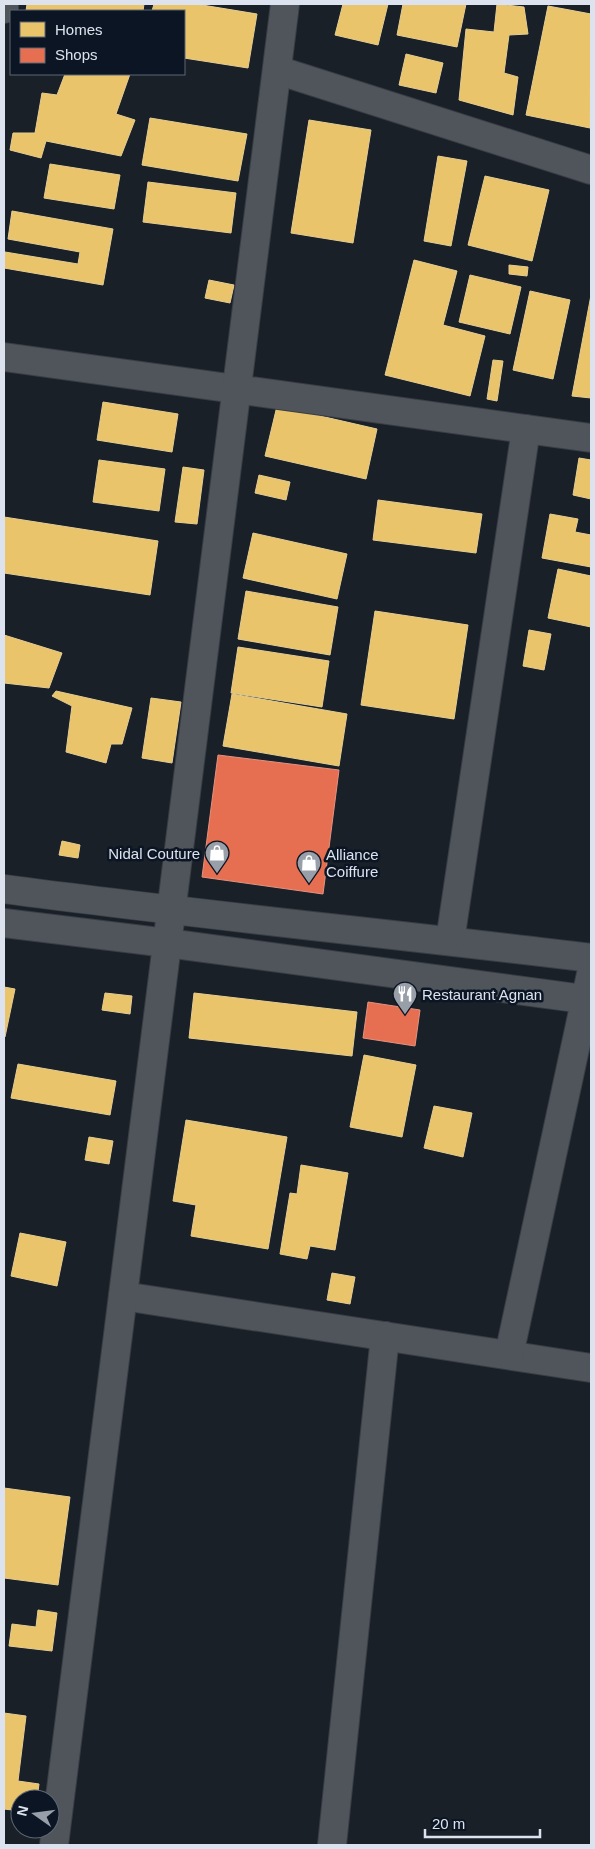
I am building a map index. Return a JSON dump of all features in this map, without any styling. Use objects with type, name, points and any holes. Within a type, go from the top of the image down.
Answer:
[{"type":"street","points":[[4,4],[4,9]]},
{"type":"street","points":[[54,1845],[284,4]]},
{"type":"street","points":[[277,70],[591,170]]},
{"type":"street","points":[[4,357],[591,438]]},
{"type":"street","points":[[450,941],[526,429]]},
{"type":"street","points":[[4,889],[171,911],[591,958]]},
{"type":"street","points":[[4,923],[589,991],[509,1355]]},
{"type":"street","points":[[123,1296],[591,1368]]},
{"type":"street","points":[[332,1845],[385,1336]]},
{"type":"building: Homes","points":[[27,4],[144,4],[143,10],[26,10]]},
{"type":"building: Homes","points":[[154,4],[196,4],[257,14],[248,68],[185,58],[185,10],[152,10]]},
{"type":"building: Homes","points":[[343,4],[388,4],[378,45],[335,35]]},
{"type":"building: Homes","points":[[403,4],[466,4],[457,47],[397,35]]},
{"type":"building: Homes","points":[[497,4],[524,7],[528,34],[509,35],[504,73],[518,77],[513,115],[459,100],[466,29],[494,32]]},
{"type":"building: Homes","points":[[548,6],[591,14],[590,128],[526,115]]},
{"type":"building: Homes","points":[[406,54],[443,63],[436,93],[399,85]]},
{"type":"building: Homes","points":[[65,75],[130,75],[116,114],[135,120],[121,156],[46,141],[41,158],[10,150],[13,133],[35,133],[42,93],[57,95]]},
{"type":"building: Homes","points":[[150,118],[247,134],[238,181],[142,165]]},
{"type":"building: Homes","points":[[309,120],[371,130],[353,243],[291,233]]},
{"type":"building: Homes","points":[[438,156],[467,161],[451,246],[424,241]]},
{"type":"building: Homes","points":[[50,164],[120,175],[114,209],[44,198]]},
{"type":"building: Homes","points":[[485,176],[549,190],[532,261],[468,245]]},
{"type":"building: Homes","points":[[148,182],[236,193],[231,233],[143,222]]},
{"type":"building: Homes","points":[[12,211],[113,229],[103,285],[4,268],[5,252],[78,264],[80,252],[8,239]]},
{"type":"building: Homes","points":[[414,260],[457,271],[443,325],[485,336],[470,396],[385,375]]},
{"type":"building: Homes","points":[[509,265],[528,267],[527,276],[509,274]]},
{"type":"building: Homes","points":[[470,275],[521,287],[510,334],[459,322]]},
{"type":"building: Homes","points":[[209,280],[234,285],[230,303],[205,298]]},
{"type":"building: Homes","points":[[530,291],[570,300],[553,379],[513,370]]},
{"type":"building: Homes","points":[[591,295],[591,398],[572,396]]},
{"type":"building: Homes","points":[[493,360],[503,361],[497,401],[487,399]]},
{"type":"building: Homes","points":[[103,402],[178,414],[172,452],[97,440]]},
{"type":"building: Homes","points":[[277,406],[377,429],[366,479],[265,456]]},
{"type":"building: Homes","points":[[579,458],[591,460],[591,499],[573,495]]},
{"type":"building: Homes","points":[[99,460],[165,469],[159,511],[93,502]]},
{"type":"building: Homes","points":[[183,467],[204,470],[197,524],[175,522]]},
{"type":"building: Homes","points":[[259,475],[290,482],[286,500],[255,493]]},
{"type":"building: Homes","points":[[378,500],[482,514],[476,553],[373,540]]},
{"type":"building: Homes","points":[[550,514],[578,519],[575,532],[591,535],[591,567],[542,558]]},
{"type":"building: Homes","points":[[4,517],[158,541],[150,595],[4,573]]},
{"type":"building: Homes","points":[[253,533],[347,554],[337,599],[243,578]]},
{"type":"building: Homes","points":[[558,569],[591,576],[591,627],[548,618]]},
{"type":"building: Homes","points":[[246,591],[338,607],[330,655],[238,639]]},
{"type":"building: Homes","points":[[375,611],[468,625],[454,719],[361,705]]},
{"type":"building: Homes","points":[[529,630],[551,634],[544,670],[523,666]]},
{"type":"building: Homes","points":[[4,635],[62,653],[49,688],[4,683]]},
{"type":"building: Homes","points":[[238,647],[329,661],[322,707],[231,693]]},
{"type":"building: Homes","points":[[56,691],[132,708],[122,744],[111,744],[106,763],[66,752],[72,706],[52,696]]},
{"type":"building: Homes","points":[[232,694],[347,714],[339,766],[223,746]]},
{"type":"building: Homes","points":[[151,698],[181,702],[172,763],[142,758]]},
{"type":"building: Homes","points":[[62,841],[80,845],[78,858],[59,855]]},
{"type":"building: Homes","points":[[4,987],[15,989],[5,1037],[4,1037]]},
{"type":"building: Homes","points":[[105,993],[132,996],[130,1014],[102,1010]]},
{"type":"building: Homes","points":[[194,993],[357,1012],[352,1056],[189,1038]]},
{"type":"building: Homes","points":[[364,1055],[416,1065],[402,1137],[350,1127]]},
{"type":"building: Homes","points":[[18,1064],[116,1081],[110,1115],[11,1098]]},
{"type":"building: Homes","points":[[434,1106],[472,1113],[463,1157],[424,1148]]},
{"type":"building: Homes","points":[[186,1120],[287,1137],[268,1249],[191,1236],[196,1205],[173,1201]]},
{"type":"building: Homes","points":[[89,1137],[113,1141],[109,1164],[85,1160]]},
{"type":"building: Homes","points":[[301,1165],[348,1173],[335,1250],[310,1246],[307,1259],[280,1254],[290,1193],[297,1194]]},
{"type":"building: Homes","points":[[20,1233],[66,1242],[57,1286],[11,1276]]},
{"type":"building: Homes","points":[[332,1273],[355,1277],[350,1304],[327,1300]]},
{"type":"building: Homes","points":[[4,1488],[70,1497],[58,1585],[4,1578]]},
{"type":"building: Homes","points":[[38,1610],[57,1613],[52,1651],[9,1646],[12,1624],[36,1627]]},
{"type":"building: Homes","points":[[4,1713],[26,1716],[18,1781],[39,1784],[38,1789],[10,1789],[10,1810],[4,1809]]},
{"type":"building: Shops","points":[[218,755],[339,770],[323,894],[202,877]]},
{"type":"building: Shops","points":[[368,1002],[420,1010],[415,1046],[363,1038]]},
{"type":"place","name":"Nidal Couture","points":[[217,874]]},
{"type":"place","name":"Alliance Coiffure","points":[[309,884]]},
{"type":"place","name":"Restaurant Agnan","points":[[405,1015]]}]
